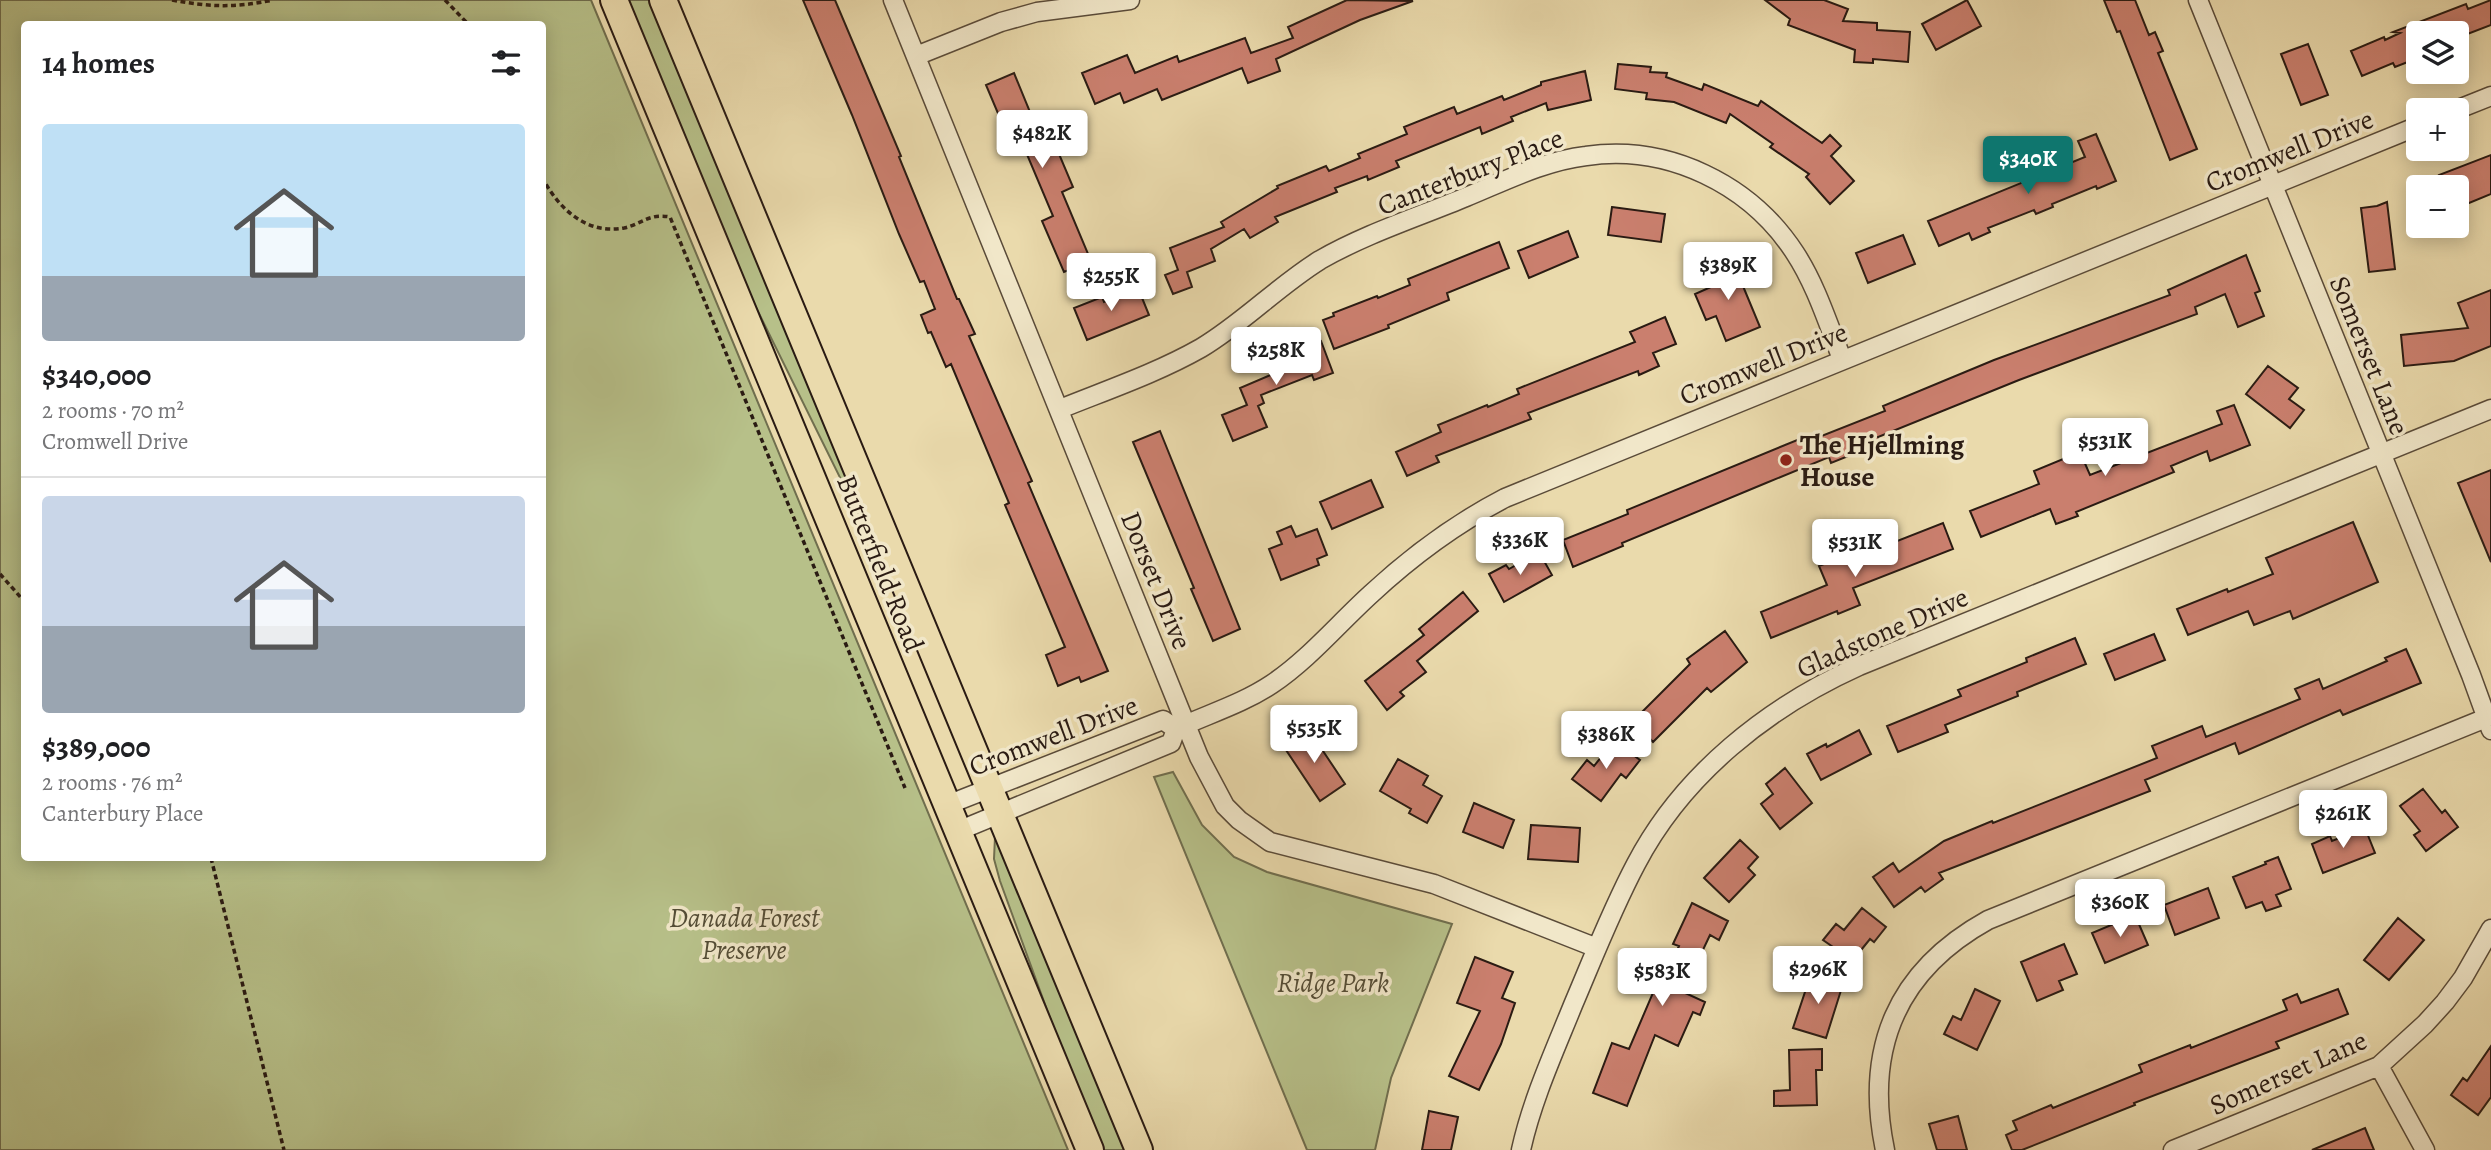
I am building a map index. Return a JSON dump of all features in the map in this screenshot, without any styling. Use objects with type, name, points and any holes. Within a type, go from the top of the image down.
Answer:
[{"type":"main road","name":"Butterfield Road","points":[[614,0],[1090,1150]]},
{"type":"main road","name":"Butterfield Road","points":[[663,0],[1139,1150]]},
{"type":"street","name":"Dorset Drive","points":[[893,0],[1060,409],[1181,726],[1226,806],[1239,820],[1270,842],[1434,884],[1597,948]]},
{"type":"street","points":[[916,56],[1001,22],[1037,12],[1130,0]]},
{"type":"street","name":"Somerset Lane","points":[[2197,0],[2489,721]]},
{"type":"street","points":[[2469,105],[2491,96]]},
{"type":"street","name":"Cromwell Drive","points":[[958,831],[1171,743],[1181,726],[1237,703],[1280,678],[1403,565],[1437,538],[1479,511],[1535,484],[2406,130]]},
{"type":"street","name":"Canterbury Place","points":[[1060,409],[1199,349],[1219,337],[1302,272],[1339,250],[1535,169],[1586,156],[1641,156],[1701,171],[1756,208],[1784,238],[1800,261],[1842,359]]},
{"type":"street","name":"Gladstone Drive","points":[[1521,1150],[1544,1077],[1597,948],[1637,862],[1673,808],[1746,733],[1805,692],[1859,666],[2491,409]]},
{"type":"street","name":"Cromwell Drive","points":[[947,805],[1163,720],[1181,726]]},
{"type":"street","points":[[1885,1150],[1878,1105],[1878,1076],[1893,1014],[1920,974],[1940,952],[1965,933],[1988,920],[2489,721]]},
{"type":"street","name":"Somerset Lane","points":[[2173,1150],[2379,1066],[2445,1002],[2463,978],[2491,929]]},
{"type":"street","points":[[2379,1066],[2425,1150]]},
{"type":"path","points":[[172,0],[202,6],[242,7],[273,0]]},
{"type":"path","points":[[445,0],[465,21]]},
{"type":"path","points":[[546,183],[565,211],[606,230],[626,228],[657,215],[670,217],[905,788]]},
{"type":"path","points":[[0,574],[21,598]]},
{"type":"path","points":[[212,861],[284,1150]]},
{"type":"green space","name":"Danada Forest Preserve","points":[[0,0],[591,0],[1068,1150],[0,1150]]},
{"type":"green space","points":[[626,0],[651,0],[865,514],[859,516],[741,277]]},
{"type":"green space","name":"Ridge Park","points":[[1173,772],[1202,825],[1234,857],[1267,872],[1452,924],[1391,1078],[1375,1150],[1307,1150],[1154,777]]},
{"type":"green space","points":[[995,837],[1128,1150],[1103,1150],[1058,1040],[1000,881],[994,859]]},
{"type":"building","points":[[803,0],[835,0],[901,156],[899,157],[957,299],[975,334],[969,336],[1032,481],[1028,483],[1108,671],[1081,682],[1079,677],[1058,686],[1046,655],[1065,647],[1005,505],[1009,503],[951,364],[946,367],[931,332],[928,333],[921,315],[935,309],[924,281],[920,282],[899,234]]},
{"type":"building","points":[[1347,0],[1413,1],[1360,20],[1276,59],[1280,71],[1248,83],[1242,68],[1162,100],[1157,89],[1124,103],[1120,93],[1095,104],[1082,73],[1127,55],[1135,73],[1177,56],[1179,62],[1245,38],[1251,53],[1293,38],[1288,27]]},
{"type":"building","points":[[1765,0],[1824,0],[1848,9],[1843,21],[1877,23],[1877,30],[1910,32],[1908,62],[1873,59],[1873,63],[1854,62],[1855,50],[1788,25],[1790,19]]},
{"type":"building","points":[[1967,0],[1981,26],[1936,50],[1922,24]]},
{"type":"building","points":[[2104,0],[2135,0],[2149,35],[2155,32],[2163,51],[2158,53],[2197,149],[2170,160],[2120,31],[2117,32]]},
{"type":"building","points":[[2491,0],[2491,25],[2469,33],[2469,21],[2422,21],[2466,4],[2468,9]]},
{"type":"building","points":[[2406,27],[2406,63],[2395,67],[2393,63],[2362,76],[2351,51],[2400,33],[2393,32]]},
{"type":"building","points":[[2308,44],[2328,95],[2301,105],[2281,54]]},
{"type":"building","points":[[1618,64],[1651,67],[1650,72],[1667,73],[1666,77],[1702,90],[1704,84],[1758,106],[1761,101],[1822,143],[1830,135],[1841,146],[1831,156],[1854,181],[1830,204],[1806,177],[1809,174],[1770,147],[1773,144],[1730,114],[1726,123],[1674,102],[1646,99],[1647,93],[1615,89]]},
{"type":"building","points":[[1585,71],[1591,100],[1548,110],[1546,103],[1511,117],[1513,121],[1482,134],[1480,127],[1396,161],[1399,167],[1368,180],[1367,176],[1335,188],[1337,192],[1275,217],[1278,222],[1250,238],[1244,229],[1211,249],[1215,261],[1187,272],[1192,287],[1173,294],[1165,275],[1178,270],[1170,248],[1224,227],[1221,222],[1278,188],[1277,186],[1326,166],[1329,171],[1360,158],[1358,154],[1407,134],[1404,127],[1454,107],[1457,114],[1502,96],[1504,100],[1541,85],[1541,82]]},
{"type":"building","points":[[1014,73],[1041,139],[1051,135],[1073,187],[1062,192],[1091,261],[1064,272],[1042,221],[1053,216],[1018,133],[1008,137],[986,85]]},
{"type":"building","points":[[2096,134],[2116,181],[2052,204],[2053,207],[2036,214],[2034,210],[1988,228],[1990,232],[1972,240],[1969,233],[1939,246],[1928,221],[2085,157],[2078,141]]},
{"type":"building","points":[[2491,155],[2491,194],[2469,203],[2469,175],[2439,175]]},
{"type":"building","points":[[2387,202],[2395,269],[2369,272],[2361,208]]},
{"type":"building","points":[[1612,207],[1665,214],[1661,242],[1608,235]]},
{"type":"building","points":[[1568,231],[1578,257],[1529,278],[1518,251]]},
{"type":"building","points":[[1903,235],[1915,264],[1868,283],[1856,253]]},
{"type":"building","points":[[1499,242],[1509,268],[1447,293],[1449,300],[1388,325],[1389,328],[1334,349],[1323,320],[1334,316],[1333,313],[1410,285],[1408,279]]},
{"type":"building","points":[[2246,255],[2260,291],[2255,293],[2264,316],[2238,327],[2225,294],[2195,307],[2197,314],[2019,380],[1878,437],[1881,443],[1831,463],[1829,457],[1622,543],[1623,546],[1573,567],[1563,540],[1628,514],[1627,510],[1807,436],[1809,441],[1885,411],[1883,406],[1994,360],[2170,295],[2168,290]]},
{"type":"building","points":[[1733,262],[1760,327],[1726,341],[1716,316],[1706,320],[1695,294],[1711,287],[1705,273]]},
{"type":"building","points":[[1138,288],[1149,315],[1087,340],[1074,308],[1102,297],[1104,302]]},
{"type":"building","points":[[2491,290],[2491,346],[2454,361],[2404,366],[2401,335],[2468,328],[2458,303]]},
{"type":"building","points":[[1665,317],[1676,344],[1653,353],[1659,366],[1639,375],[1638,371],[1528,413],[1531,419],[1436,456],[1439,462],[1407,476],[1396,452],[1441,432],[1438,425],[1519,394],[1517,389],[1635,342],[1630,332]]},
{"type":"building","points":[[1321,341],[1333,373],[1314,380],[1312,375],[1261,395],[1264,403],[1258,406],[1267,427],[1233,441],[1222,415],[1247,405],[1240,388],[1273,374],[1268,362]]},
{"type":"building","points":[[2268,366],[2298,388],[2289,399],[2304,410],[2290,428],[2246,394]]},
{"type":"building","points":[[2234,405],[2250,445],[2210,461],[2207,451],[2171,466],[2174,472],[2076,512],[2078,516],[2056,524],[2050,509],[1981,537],[1970,511],[2039,484],[2034,471],[2080,452],[2090,475],[2222,424],[2217,411]]},
{"type":"building","points":[[1160,431],[1240,629],[1213,641],[1191,589],[1194,588],[1133,442]]},
{"type":"building","points":[[2491,470],[2491,562],[2458,483]]},
{"type":"building","points":[[1371,480],[1383,507],[1332,529],[1320,502]]},
{"type":"building","points":[[2353,522],[2378,582],[2293,619],[2290,611],[2254,625],[2248,611],[2188,635],[2177,609],[2273,574],[2266,558]]},
{"type":"building","points":[[1943,523],[1953,549],[1853,588],[1860,605],[1838,614],[1837,611],[1771,638],[1761,612],[1827,585],[1819,566],[1875,543],[1877,549]]},
{"type":"building","points":[[1291,526],[1296,537],[1317,529],[1327,555],[1317,559],[1319,565],[1281,580],[1269,549],[1282,544],[1277,532]]},
{"type":"building","points":[[1539,552],[1552,575],[1504,602],[1489,574],[1506,565],[1509,569]]},
{"type":"building","points":[[1463,592],[1478,611],[1417,661],[1426,672],[1400,692],[1404,696],[1387,710],[1365,681],[1424,635],[1419,629]]},
{"type":"building","points":[[1725,631],[1747,662],[1711,692],[1707,688],[1653,742],[1633,721],[1690,664],[1687,659]]},
{"type":"building","points":[[2154,634],[2165,660],[2115,680],[2104,654]]},
{"type":"building","points":[[2075,638],[2086,664],[2017,692],[2018,696],[1945,725],[1948,732],[1898,752],[1887,726],[1961,696],[1958,690],[2027,662],[2026,658]]},
{"type":"building","points":[[2406,649],[2421,683],[2343,715],[2340,710],[2239,754],[2235,743],[2145,780],[2150,791],[1939,873],[1943,879],[1925,892],[1921,887],[1894,907],[1873,877],[1893,863],[1899,872],[1944,841],[2157,758],[2152,746],[2202,726],[2206,737],[2300,699],[2295,689],[2319,679],[2323,689],[2387,661],[2385,658]]},
{"type":"building","points":[[1309,730],[1345,784],[1320,801],[1284,747]]},
{"type":"building","points":[[1859,730],[1871,754],[1821,780],[1807,754]]},
{"type":"building","points":[[1614,741],[1640,760],[1626,778],[1621,774],[1601,801],[1572,779],[1587,760],[1594,766]]},
{"type":"building","points":[[1398,759],[1428,776],[1423,785],[1442,796],[1427,823],[1409,813],[1411,809],[1380,791]]},
{"type":"building","points":[[1785,768],[1812,803],[1780,829],[1761,804],[1773,794],[1766,784]]},
{"type":"building","points":[[2423,789],[2442,813],[2445,810],[2458,827],[2426,851],[2414,835],[2420,831],[2400,806]]},
{"type":"building","points":[[1474,803],[1514,820],[1503,848],[1463,832]]},
{"type":"building","points":[[1531,825],[1580,828],[1578,862],[1528,859]]},
{"type":"building","points":[[2365,828],[2375,853],[2323,873],[2312,844],[2330,836],[2332,841]]},
{"type":"building","points":[[1740,840],[1758,857],[1748,868],[1755,875],[1729,902],[1704,878]]},
{"type":"building","points":[[2278,857],[2291,889],[2276,895],[2281,906],[2266,911],[2262,902],[2246,908],[2233,877]]},
{"type":"building","points":[[2208,888],[2219,918],[2175,935],[2164,905]]},
{"type":"building","points":[[1692,903],[1728,921],[1719,940],[1710,935],[1683,992],[1705,1002],[1700,1015],[1693,1012],[1678,1046],[1655,1035],[1627,1106],[1593,1093],[1612,1043],[1629,1049],[1658,981],[1662,983],[1679,946],[1673,944]]},
{"type":"building","points":[[1862,908],[1886,927],[1874,942],[1870,939],[1849,965],[1823,940],[1836,924],[1844,930]]},
{"type":"building","points":[[2135,915],[2148,945],[2105,963],[2092,933]]},
{"type":"building","points":[[2398,918],[2424,940],[2389,980],[2364,960]]},
{"type":"building","points":[[2064,944],[2077,974],[2059,981],[2063,990],[2037,1001],[2021,962]]},
{"type":"building","points":[[1475,957],[1513,972],[1502,998],[1515,1003],[1501,1044],[1479,1090],[1449,1076],[1480,1011],[1457,1003]]},
{"type":"building","points":[[1811,974],[1843,984],[1826,1038],[1793,1028]]},
{"type":"building","points":[[1975,989],[2000,1001],[1977,1050],[1944,1034],[1953,1016],[1961,1020]]},
{"type":"building","points":[[2338,989],[2348,1014],[2276,1042],[2279,1048],[2134,1103],[2135,1105],[2022,1150],[2012,1150],[2006,1135],[2017,1130],[2013,1121],[2142,1072],[2139,1065],[2190,1045],[2191,1048],[2287,1010],[2283,1000],[2297,994],[2301,1003]]},
{"type":"building","points":[[2491,1046],[2491,1097],[2478,1115],[2451,1095],[2463,1078],[2467,1081]]},
{"type":"building","points":[[1822,1049],[1822,1070],[1816,1070],[1817,1105],[1774,1106],[1774,1091],[1790,1090],[1789,1050]]},
{"type":"building","points":[[1429,1111],[1458,1117],[1451,1150],[1422,1150]]},
{"type":"building","points":[[1958,1116],[1967,1150],[1937,1150],[1929,1124]]},
{"type":"building","points":[[2365,1128],[2374,1150],[2312,1150]]},
{"type":"place","name":"The Hjellming House","points":[[1786,460]]}]
